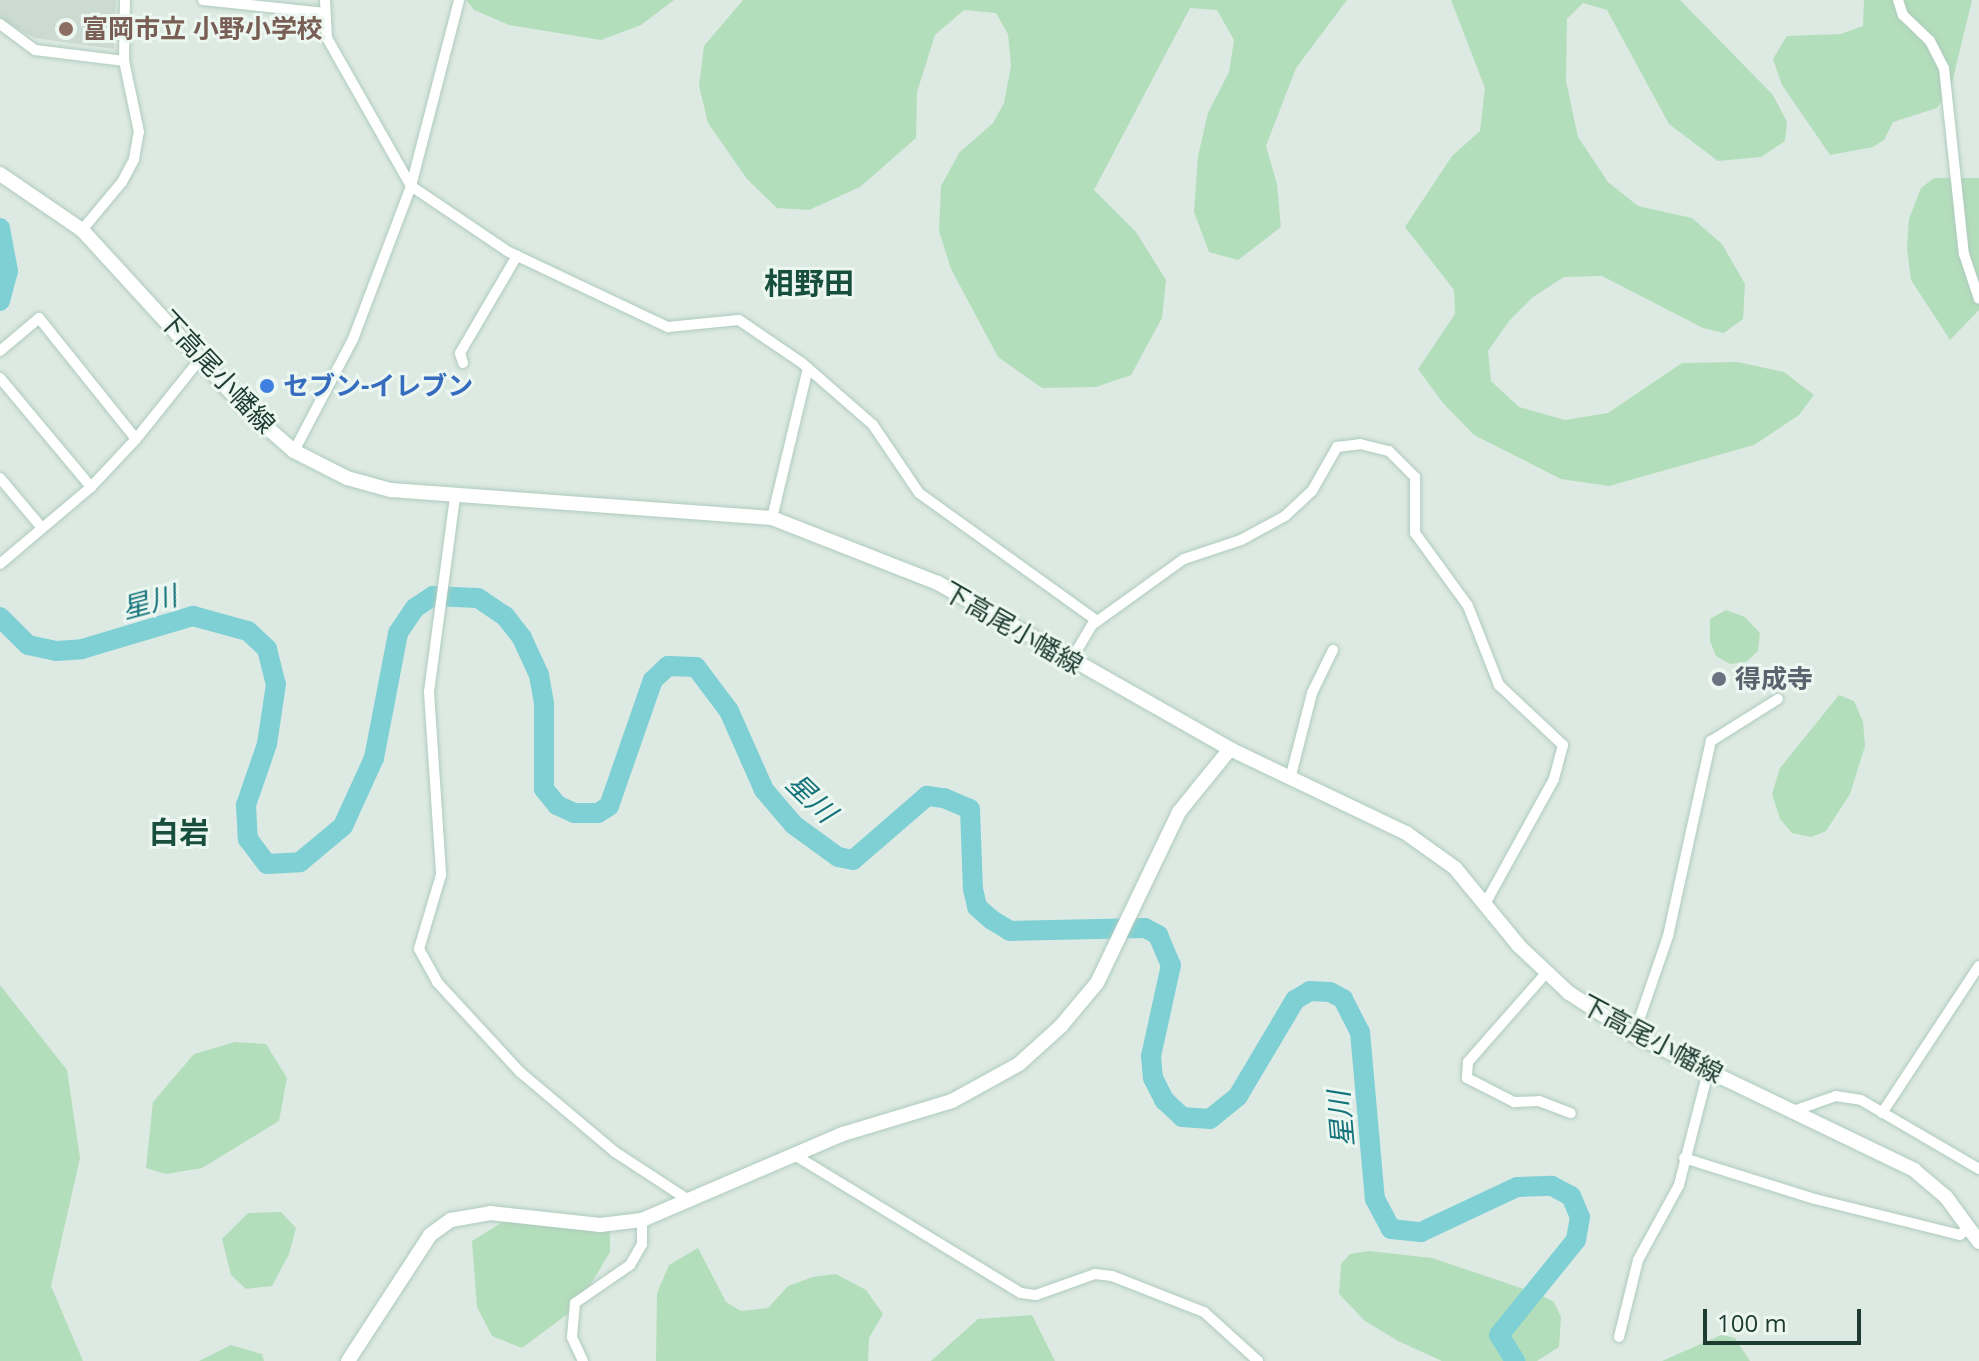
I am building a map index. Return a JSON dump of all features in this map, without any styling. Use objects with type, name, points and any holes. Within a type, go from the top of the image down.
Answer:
[{"type":"main road","name":"下高尾小幡線","points":[[0,174],[82,230],[201,358],[294,451],[362,482],[455,497],[772,518],[938,583],[1070,662],[1230,749],[1291,775],[1406,833],[1455,868],[1569,993],[1634,1035],[1708,1072],[1796,1110],[1914,1170],[1946,1197],[1979,1242]]},
{"type":"main road","points":[[348,1361],[430,1235],[451,1220],[490,1213],[600,1225],[642,1220],[793,1154],[952,1101],[1019,1064],[1061,1026],[1097,983],[1179,812],[1230,749]]},
{"type":"street","points":[[82,230],[134,159],[137,102],[124,61],[125,0]]},
{"type":"street","points":[[203,0],[325,13]]},
{"type":"street","points":[[325,0],[327,38],[411,186],[517,256],[668,327],[739,320],[808,368],[873,425],[919,493],[1097,621]]},
{"type":"street","points":[[294,451],[353,339],[411,186],[459,0]]},
{"type":"street","points":[[1898,0],[1903,15],[1930,41],[1944,68],[1964,254],[1979,299]]},
{"type":"street","points":[[0,24],[35,50],[124,61]]},
{"type":"street","points":[[463,363],[460,353],[517,256]]},
{"type":"street","points":[[0,351],[39,318],[136,439]]},
{"type":"street","points":[[0,564],[91,487],[136,439],[201,358]]},
{"type":"street","points":[[772,518],[808,368]]},
{"type":"street","points":[[0,378],[91,487]]},
{"type":"street","points":[[1070,662],[1097,621],[1195,552],[1241,540],[1285,516],[1312,491],[1331,453],[1342,444],[1381,448],[1397,456],[1418,484],[1415,533],[1468,606],[1499,685],[1563,745],[1554,779],[1486,902]]},
{"type":"street","points":[[0,478],[42,528]]},
{"type":"street","points":[[455,497],[429,692],[441,875],[420,933],[422,957],[437,982],[558,1106],[690,1201]]},
{"type":"street","points":[[1291,775],[1312,693],[1333,650]]},
{"type":"street","points":[[1634,1035],[1668,936],[1711,741],[1724,728],[1778,699]]},
{"type":"street","points":[[1882,1113],[1979,966]]},
{"type":"street","points":[[1547,972],[1468,1062],[1467,1078],[1514,1102],[1539,1101],[1571,1113]]},
{"type":"street","points":[[1619,1337],[1638,1260],[1679,1185],[1708,1072]]},
{"type":"street","points":[[1796,1110],[1836,1096],[1861,1100],[1979,1169]]},
{"type":"street","points":[[793,1154],[1021,1293],[1036,1295],[1095,1274],[1112,1276],[1204,1312],[1258,1361]]},
{"type":"street","points":[[1684,1158],[1844,1206],[1960,1235],[1969,1227]]},
{"type":"street","points":[[583,1361],[572,1337],[575,1303],[630,1265],[642,1244],[642,1220]]},
{"type":"shaded area","name":"富岡市立 小野小学校","points":[[0,0],[116,0],[114,49],[35,38],[0,19]]},
{"type":"green space","points":[[466,0],[674,0],[641,25],[601,40],[509,25],[474,10]]},
{"type":"green space","points":[[743,0],[1347,0],[1296,68],[1266,146],[1277,184],[1281,227],[1238,260],[1209,252],[1194,212],[1198,156],[1208,113],[1229,72],[1234,40],[1217,10],[1190,8],[1094,190],[1136,232],[1166,280],[1162,318],[1131,375],[1096,387],[1042,388],[998,357],[951,269],[939,231],[941,186],[959,153],[993,123],[1004,103],[1011,66],[1008,34],[996,13],[964,10],[935,35],[917,92],[916,138],[860,187],[809,210],[777,208],[747,179],[708,123],[699,86],[704,46]]},
{"type":"green space","points":[[1451,0],[1680,0],[1773,95],[1787,122],[1785,141],[1761,157],[1718,161],[1669,124],[1607,10],[1583,3],[1567,19],[1566,81],[1578,137],[1608,182],[1638,206],[1692,218],[1722,244],[1745,284],[1743,319],[1724,333],[1703,328],[1602,276],[1564,277],[1533,297],[1509,321],[1488,351],[1491,381],[1519,407],[1565,420],[1608,413],[1682,363],[1738,362],[1784,372],[1814,395],[1799,415],[1754,445],[1609,486],[1561,479],[1474,435],[1443,403],[1418,369],[1455,314],[1454,290],[1405,227],[1452,156],[1480,131],[1485,88]]},
{"type":"green space","points":[[1864,0],[1972,0],[1951,87],[1937,108],[1893,122],[1884,140],[1873,147],[1830,155],[1782,85],[1773,59],[1787,36],[1841,34],[1863,26]]},
{"type":"green space","points":[[1934,178],[1979,178],[1979,310],[1950,340],[1911,280],[1907,248],[1909,219],[1921,188]]},
{"type":"green space","points":[[1726,610],[1745,617],[1760,633],[1758,651],[1746,662],[1730,664],[1716,656],[1710,641],[1710,619]]},
{"type":"green space","points":[[1839,695],[1854,701],[1863,722],[1865,746],[1850,794],[1826,831],[1811,837],[1792,833],[1780,819],[1772,794],[1780,768]]},
{"type":"green space","points":[[0,985],[67,1070],[80,1158],[51,1286],[83,1361],[0,1361]]},
{"type":"green space","points":[[235,1042],[266,1044],[287,1078],[279,1121],[202,1168],[166,1174],[146,1168],[153,1102],[194,1054]]},
{"type":"green space","points":[[281,1212],[296,1228],[289,1254],[272,1286],[246,1289],[231,1275],[222,1239],[248,1213]]},
{"type":"green space","points":[[593,1218],[610,1232],[610,1252],[577,1307],[522,1348],[492,1336],[477,1307],[472,1241],[506,1220]]},
{"type":"green space","points":[[698,1248],[726,1302],[741,1311],[768,1308],[788,1286],[813,1277],[836,1274],[866,1290],[883,1314],[869,1338],[868,1361],[656,1361],[657,1293],[669,1265]]},
{"type":"green space","points":[[1369,1251],[1432,1258],[1539,1294],[1554,1302],[1561,1317],[1559,1347],[1537,1361],[1442,1361],[1398,1341],[1365,1321],[1339,1294],[1341,1264],[1350,1254]]},
{"type":"green space","points":[[1032,1315],[1055,1361],[931,1361],[978,1319]]},
{"type":"green space","points":[[1721,1335],[1735,1338],[1750,1361],[1662,1361]]},
{"type":"green space","points":[[231,1345],[262,1354],[264,1361],[199,1361]]},
{"type":"waterway","name":"星川","points":[[0,228],[8,271],[0,301]]},
{"type":"waterway","name":"星川","points":[[0,617],[28,645],[56,651],[82,649],[193,616],[248,631],[267,649],[276,684],[267,744],[246,805],[248,839],[267,864],[300,862],[343,826],[374,758],[398,633],[415,608],[433,596],[478,598],[505,616],[522,638],[539,675],[544,704],[544,789],[557,805],[574,813],[598,813],[609,806],[653,680],[668,666],[696,667],[729,711],[764,790],[794,825],[838,857],[853,860],[927,796],[944,798],[970,809],[973,889],[977,907],[992,920],[1010,931],[1145,928],[1158,935],[1171,965],[1151,1056],[1153,1078],[1164,1100],[1182,1117],[1210,1119],[1238,1096],[1295,1000],[1310,991],[1330,992],[1343,999],[1360,1032],[1375,1199],[1391,1229],[1421,1232],[1517,1187],[1552,1186],[1571,1196],[1580,1217],[1576,1240],[1499,1335],[1515,1361]]},
{"type":"place","name":"富岡市立 小野小学校","points":[[66,29]]},
{"type":"place","name":"セブン-イレブン","points":[[267,386]]},
{"type":"place","name":"得成寺","points":[[1719,679]]},
{"type":"district","name":"相野田","points":[[809,283]]},
{"type":"district","name":"白岩","points":[[179,832]]}]
